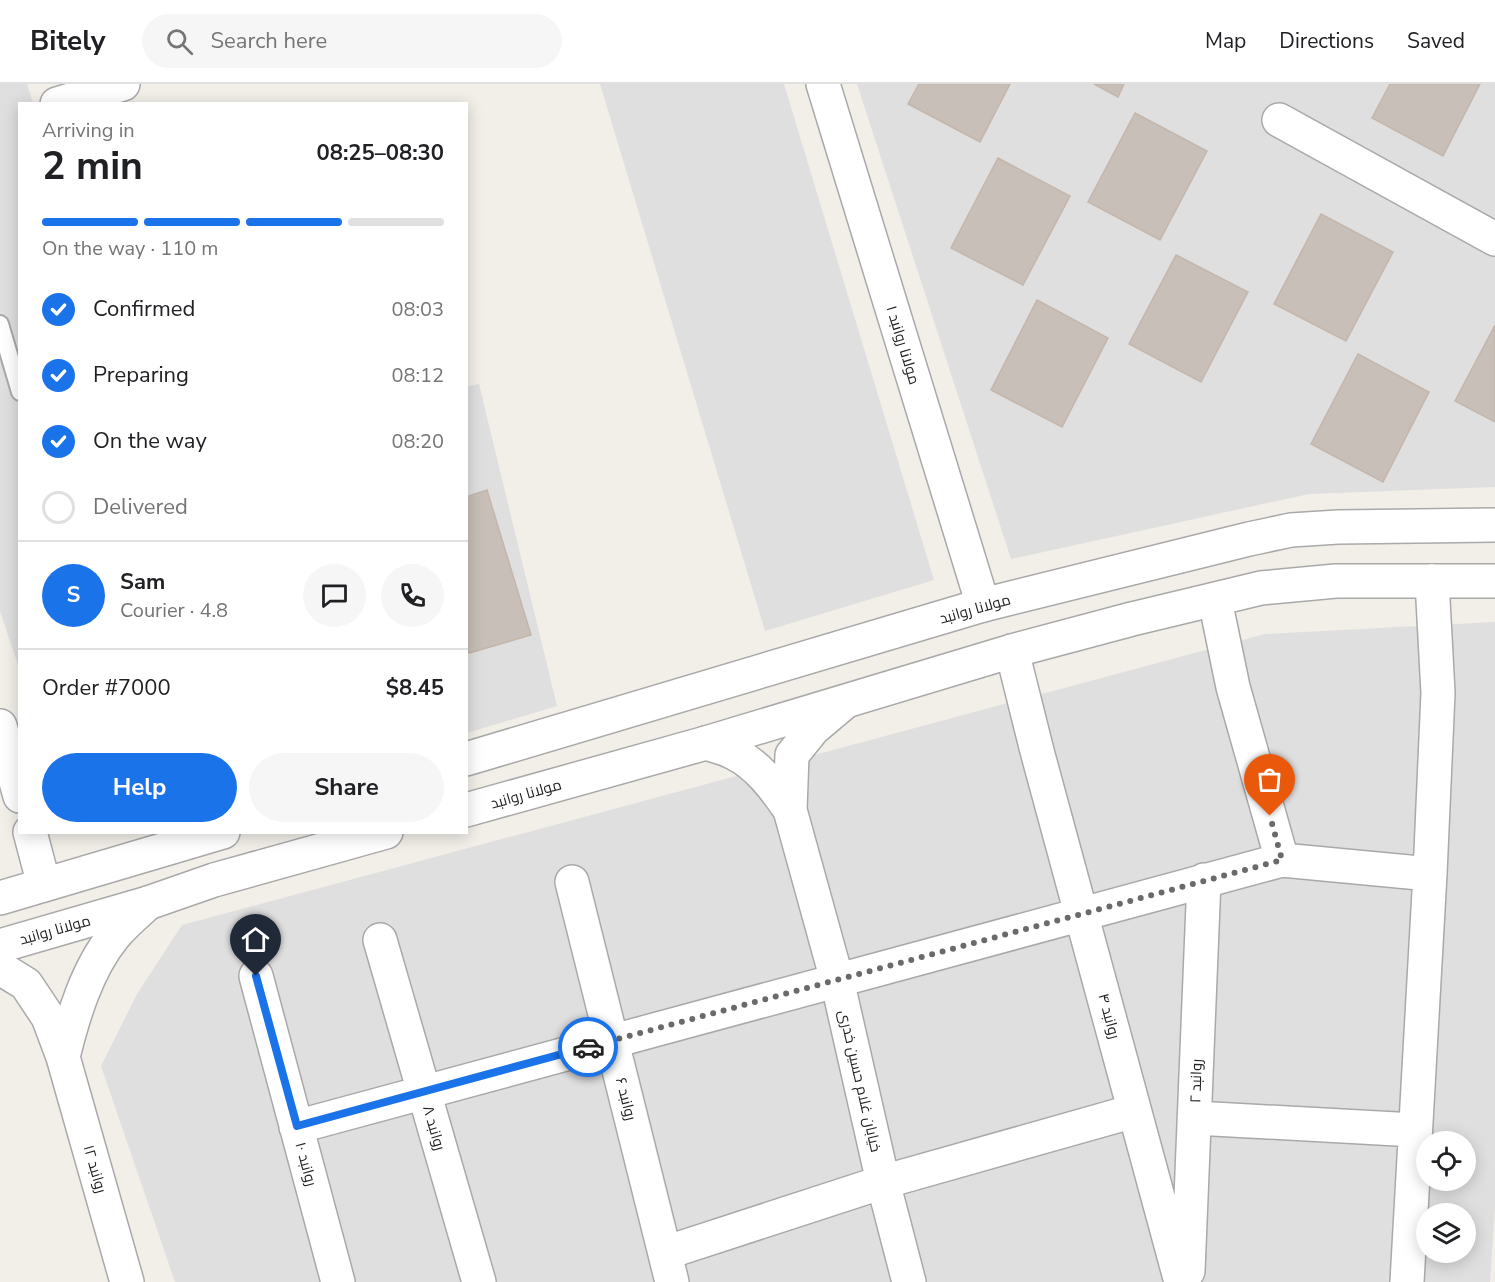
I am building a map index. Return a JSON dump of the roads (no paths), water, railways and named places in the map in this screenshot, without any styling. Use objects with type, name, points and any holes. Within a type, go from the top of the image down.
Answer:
[{"type":"street","points":[[41,84],[46,102]]},
{"type":"street","points":[[64,102],[123,84]]},
{"type":"street","name":"مولانا روانبد ۱","points":[[823,84],[983,605]]},
{"type":"street","points":[[1279,120],[1495,239]]},
{"type":"street","name":"مولانا روانبد","points":[[468,758],[983,605],[1292,530],[1338,527],[1495,525]]},
{"type":"street","name":"مولانا روانبد","points":[[468,809],[706,743],[1012,651],[1261,588],[1336,581],[1495,581]]},
{"type":"street","points":[[1407,1282],[1438,693],[1432,581]]},
{"type":"street","points":[[1215,600],[1233,687],[1282,860]]},
{"type":"street","name":"روانبد ۴","points":[[1012,651],[1036,751],[1181,1282]]},
{"type":"street","points":[[790,810],[792,755],[813,729],[845,702]]},
{"type":"street","points":[[0,726],[18,789]]},
{"type":"street","points":[[533,740],[545,788]]},
{"type":"street","points":[[706,743],[734,753],[752,764],[776,789],[790,810]]},
{"type":"street","name":"خیابان غلام حسین خدری","points":[[790,810],[837,980],[909,1282]]},
{"type":"street","points":[[31,834],[44,885]]},
{"type":"street","points":[[0,898],[217,834]]},
{"type":"street","name":"مولانا روانبد","points":[[0,946],[148,903],[214,880],[379,834]]},
{"type":"street","points":[[63,1057],[72,1023],[89,977],[114,936],[148,903],[137,859]]},
{"type":"street","points":[[297,1126],[1282,860],[1430,874]]},
{"type":"street","name":"روانبد ۲","points":[[1187,1282],[1204,880]]},
{"type":"street","name":"روانبد ۶","points":[[572,882],[668,1267]]},
{"type":"street","name":"روانبد ۸","points":[[380,940],[479,1282]]},
{"type":"street","name":"روانبد ۱۲","points":[[0,969],[26,984],[48,1017],[63,1057],[127,1282]]},
{"type":"street","name":"روانبد ۱۰","points":[[256,976],[338,1282]]},
{"type":"street","points":[[668,1267],[884,1182],[1134,1111]]},
{"type":"street","points":[[1195,1118],[1415,1130]]},
{"type":"lane","points":[[0,324],[18,385]]}]
